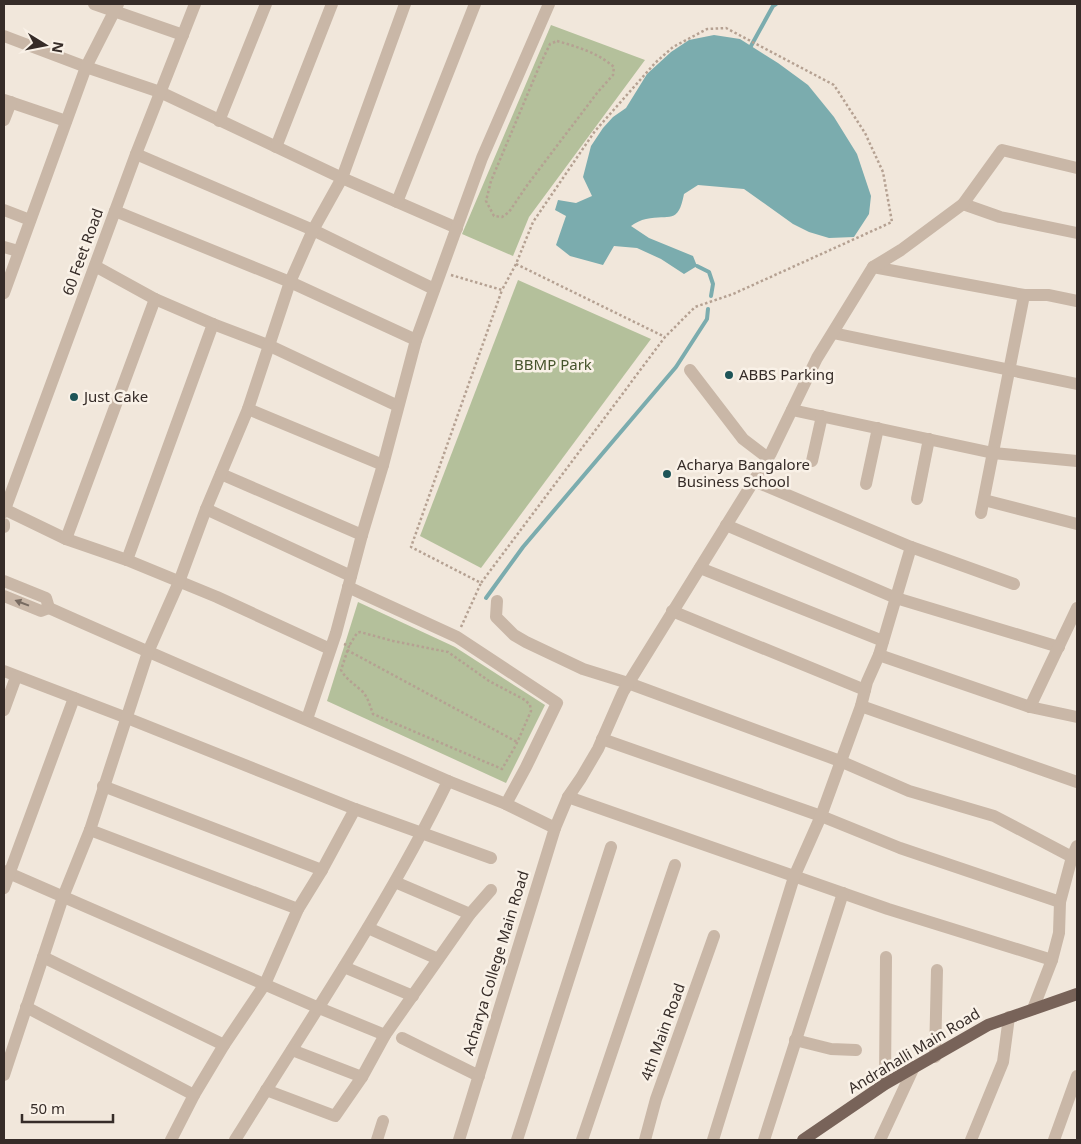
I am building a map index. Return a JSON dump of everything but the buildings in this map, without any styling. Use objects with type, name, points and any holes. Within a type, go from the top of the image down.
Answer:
[{"type":"main road","name":"Andrahalli Main Road","points":[[803,1140],[885,1084],[988,1026],[1077,994]]},
{"type":"street","points":[[94,4],[116,8],[183,35]]},
{"type":"street","name":"60 Feet Road","points":[[4,510],[136,154],[195,4]]},
{"type":"street","points":[[219,121],[266,4]]},
{"type":"street","points":[[276,147],[332,4]]},
{"type":"street","points":[[4,1075],[63,897],[90,830],[148,652],[179,582],[206,509],[248,409],[290,282],[312,230],[342,178],[405,4]]},
{"type":"street","points":[[397,202],[475,4]]},
{"type":"street","points":[[307,719],[332,645],[416,340],[482,158],[549,4]]},
{"type":"street","points":[[4,293],[86,67],[116,8]]},
{"type":"street","points":[[4,36],[160,92],[342,178],[457,228]]},
{"type":"street","points":[[4,120],[7,101],[66,121]]},
{"type":"street","points":[[873,267],[901,250],[963,204],[1002,150],[1077,168]]},
{"type":"street","points":[[136,154],[312,230],[434,289]]},
{"type":"street","points":[[963,204],[1000,217],[1077,233]]},
{"type":"street","points":[[4,210],[30,220]]},
{"type":"street","points":[[116,211],[290,282],[416,340]]},
{"type":"street","points":[[4,247],[18,251]]},
{"type":"street","points":[[95,266],[155,299],[268,345],[398,406]]},
{"type":"street","points":[[873,267],[1024,295],[1048,295],[1077,300]]},
{"type":"street","name":"Acharya College Main Road","points":[[459,1140],[555,828],[568,797],[581,778],[602,739],[628,683],[768,458],[817,358],[873,267]]},
{"type":"street","points":[[981,513],[1024,295]]},
{"type":"street","points":[[66,538],[155,299]]},
{"type":"street","points":[[127,560],[213,324]]},
{"type":"street","points":[[833,332],[1077,384]]},
{"type":"street","points":[[690,370],[743,439],[768,458]]},
{"type":"street","points":[[248,409],[383,465]]},
{"type":"street","points":[[792,410],[993,453],[1077,461]]},
{"type":"street","points":[[812,461],[822,416]]},
{"type":"street","points":[[866,484],[878,428]]},
{"type":"street","points":[[917,499],[929,439]]},
{"type":"street","points":[[221,474],[362,535]]},
{"type":"street","points":[[754,481],[911,547],[1014,584]]},
{"type":"street","points":[[984,500],[1077,524]]},
{"type":"street","points":[[206,509],[350,581],[456,637],[557,704],[506,804]]},
{"type":"street","points":[[4,510],[66,538],[127,560],[332,645]]},
{"type":"street","points":[[726,525],[896,598],[1059,647]]},
{"type":"street","points":[[713,1140],[794,877],[821,816],[879,655],[911,547]]},
{"type":"street","points":[[700,568],[883,641]]},
{"type":"street","points":[[4,581],[46,598],[49,608]]},
{"type":"street","points":[[4,596],[41,611],[49,608],[448,781],[506,804],[555,828]]},
{"type":"street","points":[[497,601],[496,617],[514,635],[583,669],[628,683],[840,761],[909,791],[994,816],[1075,851],[1060,902],[1059,933],[1052,960],[1033,1009]]},
{"type":"street","points":[[1030,707],[1077,608]]},
{"type":"street","points":[[672,612],[865,690]]},
{"type":"street","points":[[879,655],[1030,707],[1077,717]]},
{"type":"street","points":[[4,671],[355,809],[491,858]]},
{"type":"street","points":[[4,710],[16,677]]},
{"type":"street","points":[[4,888],[7,872],[74,698]]},
{"type":"street","points":[[860,706],[1077,782]]},
{"type":"street","points":[[602,739],[821,816],[900,848],[1060,902]]},
{"type":"street","points":[[234,1140],[368,928],[422,834],[448,781]]},
{"type":"street","points":[[103,786],[322,870]]},
{"type":"street","points":[[568,797],[794,877],[1052,960]]},
{"type":"street","points":[[171,1140],[194,1095],[224,1045],[265,984],[298,909],[322,870],[355,809]]},
{"type":"street","points":[[90,830],[298,909]]},
{"type":"street","points":[[517,1140],[611,847]]},
{"type":"street","points":[[582,1140],[675,865]]},
{"type":"street","points":[[7,872],[385,1035]]},
{"type":"street","points":[[395,882],[470,914]]},
{"type":"street","points":[[266,1090],[335,1116],[362,1077],[385,1035],[470,914],[490,890]]},
{"type":"street","points":[[764,1140],[843,893]]},
{"type":"street","points":[[368,928],[438,959]]},
{"type":"street","name":"4th Main Road","points":[[644,1140],[656,1099],[714,936]]},
{"type":"street","points":[[43,957],[224,1045]]},
{"type":"street","points":[[885,1084],[886,957]]},
{"type":"street","points":[[344,967],[413,996]]},
{"type":"street","points":[[935,1057],[937,970]]},
{"type":"street","points":[[26,1007],[194,1095]]},
{"type":"street","points":[[971,1140],[1003,1062],[1010,1018]]},
{"type":"street","points":[[402,1038],[479,1076]]},
{"type":"street","points":[[795,1040],[831,1049],[856,1050]]},
{"type":"street","points":[[292,1050],[362,1077]]},
{"type":"street","points":[[880,1140],[914,1067]]},
{"type":"street","points":[[1054,1140],[1077,1076]]},
{"type":"street","points":[[377,1140],[382,1121]]},
{"type":"path","points":[[456,637],[482,583],[665,337],[695,308],[733,294],[892,222],[883,172],[865,133],[834,85],[726,28],[707,29],[674,47],[655,63],[595,131],[533,222],[516,264],[502,290],[411,547],[482,583]]},
{"type":"path","points":[[557,41],[577,47],[604,58],[614,67],[613,76],[545,161],[509,212],[502,217],[494,216],[486,201],[497,165],[538,67],[550,44],[557,41]]},
{"type":"path","points":[[516,264],[665,337]]},
{"type":"path","points":[[440,271],[502,290]]},
{"type":"path","points":[[360,632],[448,652],[489,681],[525,700],[530,705],[531,711],[502,770],[373,714],[363,692],[353,685],[341,670],[349,646],[357,633],[360,632]]},
{"type":"path","points":[[332,645],[349,646]]},
{"type":"path","points":[[347,650],[517,742]]},
{"type":"green space","points":[[551,25],[645,60],[529,217],[513,256],[462,234]]},
{"type":"green space","name":"BBMP Park","points":[[518,280],[651,339],[481,568],[420,536]]},
{"type":"green space","points":[[358,602],[455,647],[545,705],[506,783],[327,701]]},
{"type":"water","points":[[714,35],[740,39],[808,85],[834,117],[857,154],[871,196],[869,214],[854,237],[829,238],[809,232],[793,224],[744,189],[698,185],[684,194],[682,204],[676,214],[667,217],[644,219],[631,226],[649,238],[693,256],[697,266],[684,274],[661,259],[637,248],[614,246],[603,265],[570,256],[556,245],[566,216],[555,210],[558,200],[576,203],[592,196],[583,177],[591,146],[613,117],[626,108],[647,74],[671,52],[689,40]]},
{"type":"waterway","points":[[751,46],[773,6],[776,4]]},
{"type":"waterway","points":[[697,266],[709,272],[713,284],[711,296]]},
{"type":"waterway","points":[[486,598],[523,547],[676,367],[707,319],[708,309]]},
{"type":"place","name":"ABBS Parking","points":[[729,375]]},
{"type":"place","name":"Just Cake","points":[[74,397]]},
{"type":"place","name":"Acharya Bangalore Business School","points":[[667,474]]}]
